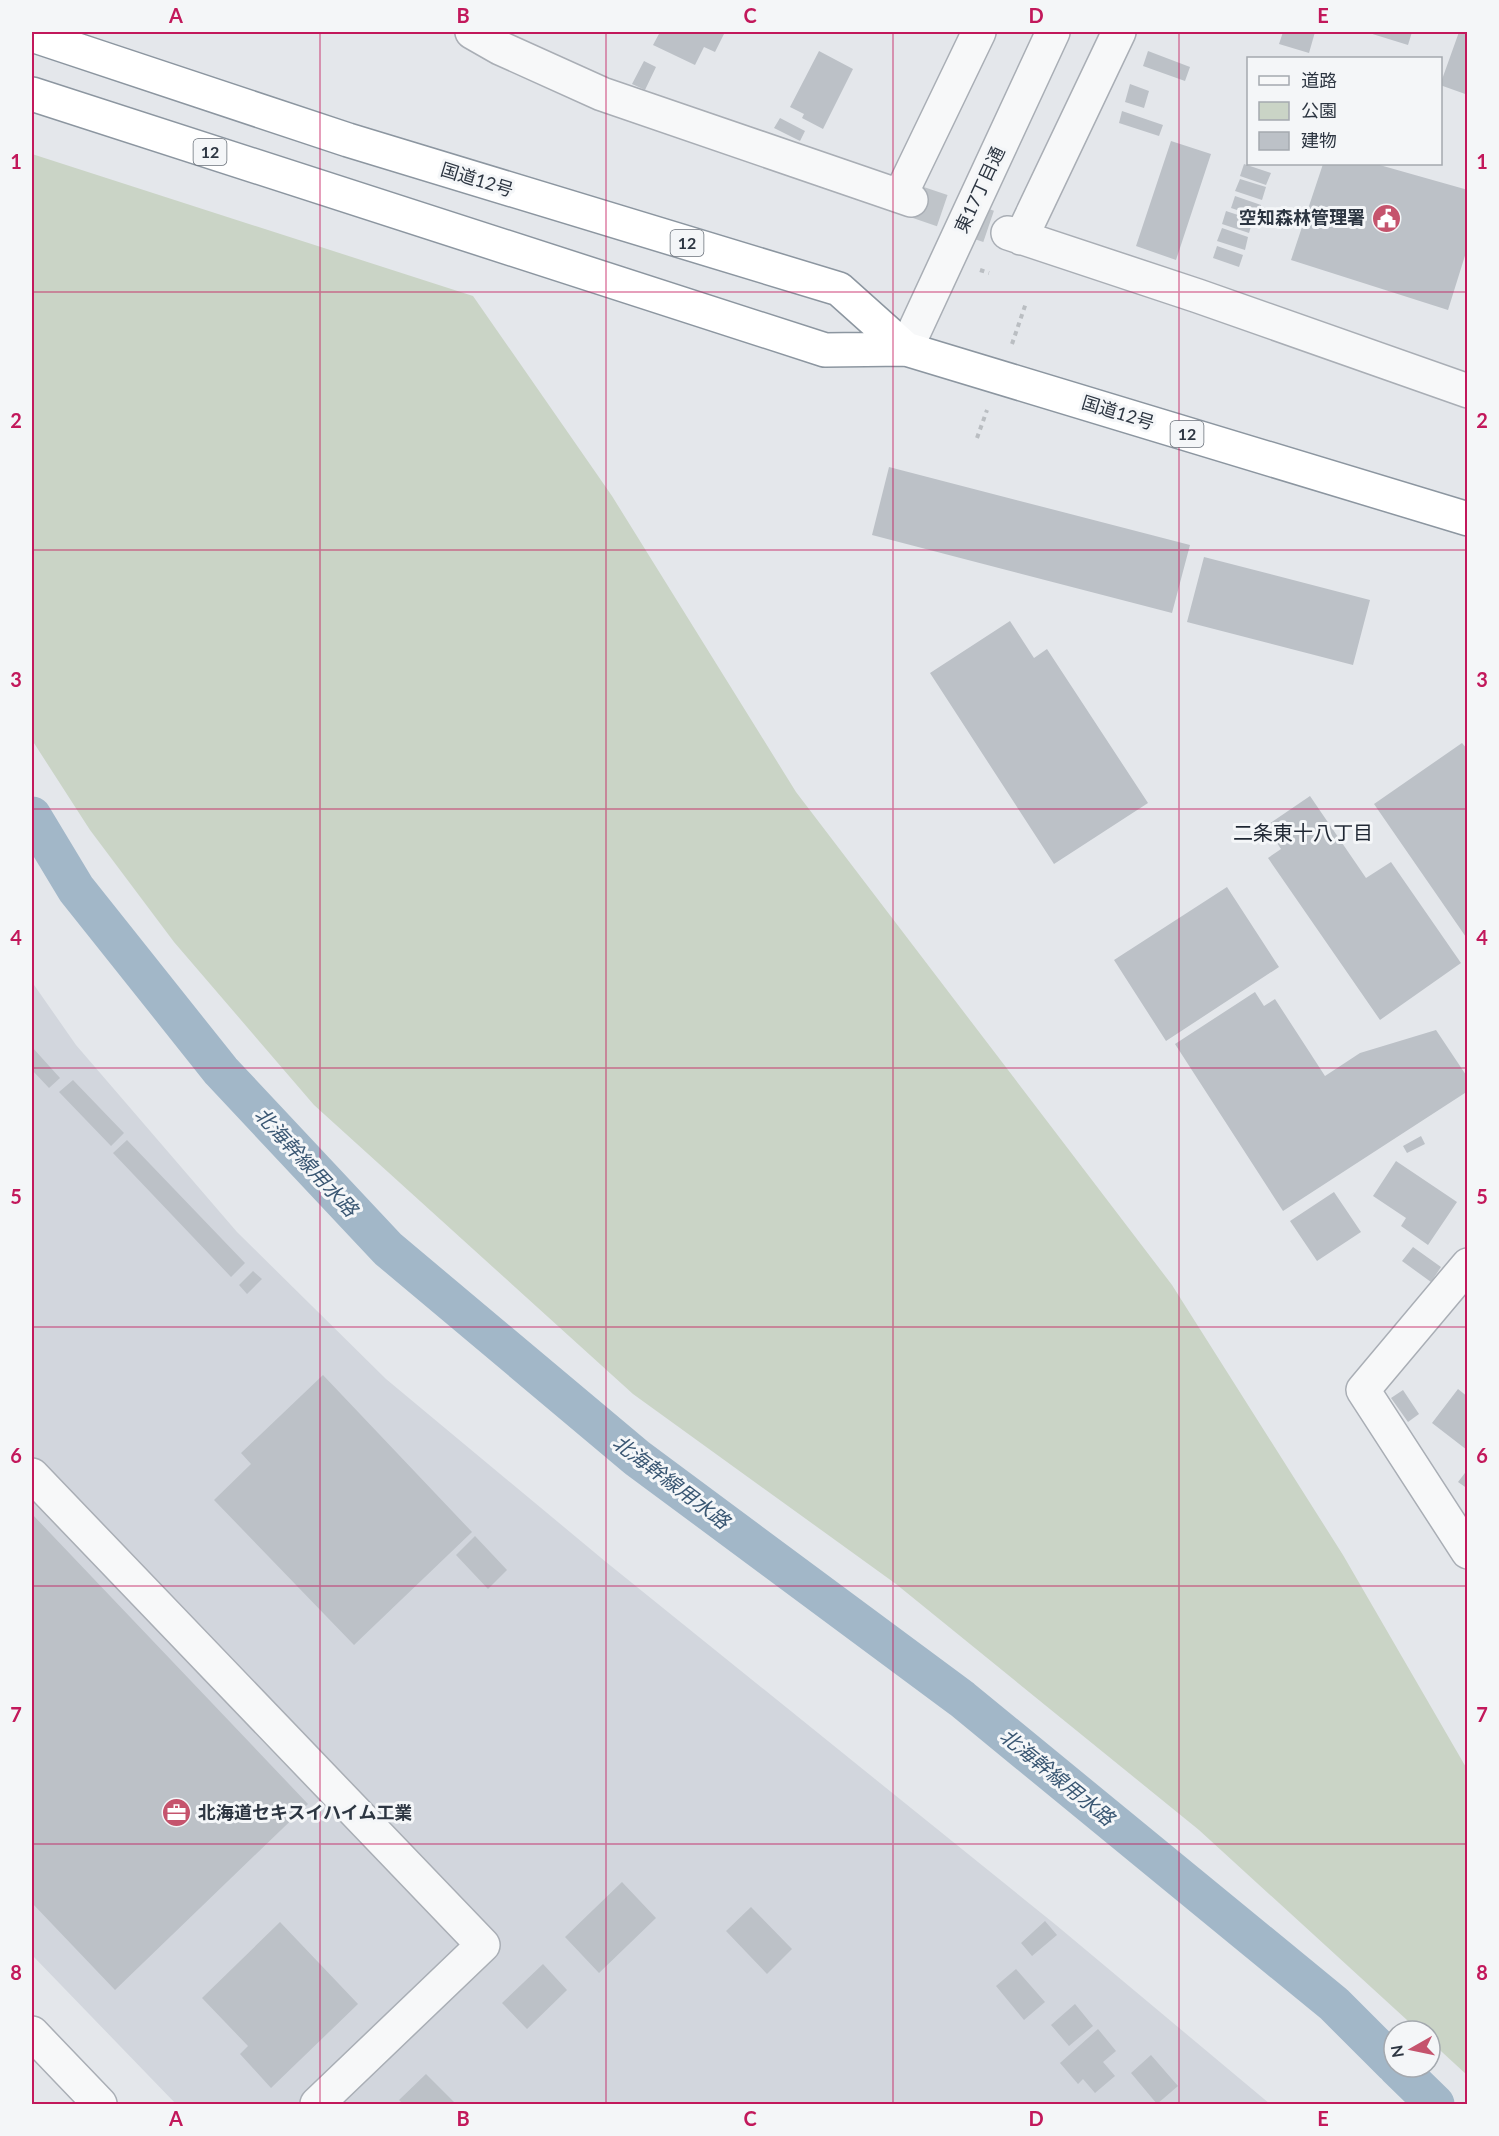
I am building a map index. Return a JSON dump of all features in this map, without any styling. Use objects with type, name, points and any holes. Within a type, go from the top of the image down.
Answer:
[{"type":"highway","name":"国道12号","points":[[32,35],[348,140],[839,289],[906,349]]},
{"type":"highway","name":"国道12号","points":[[32,94],[825,350],[906,349],[1467,519]]},
{"type":"street","points":[[472,32],[505,40],[602,94],[905,198],[979,32]]},
{"type":"street","name":"東17丁目通","points":[[906,349],[1053,32]]},
{"type":"street","points":[[1119,32],[1014,236],[1198,296],[1467,391]]},
{"type":"street","points":[[1467,1265],[1363,1390],[1467,1552]]},
{"type":"street","points":[[32,1475],[483,1945],[317,2104]]},
{"type":"street","points":[[32,2033],[100,2104]]},
{"type":"shaded area","points":[[32,982],[76,1045],[237,1232],[386,1379],[606,1562],[1056,1925],[1270,2104],[176,2104],[32,1955]]},
{"type":"green space","points":[[32,154],[473,296],[612,496],[796,792],[1172,1285],[1343,1555],[1467,1769],[1467,2075],[1442,2052],[1442,2019],[1406,2019],[1199,1830],[896,1584],[633,1394],[314,1105],[174,942],[90,830],[32,740]]},
{"type":"building","points":[[660,32],[725,32],[715,52],[704,47],[695,65],[653,45]]},
{"type":"building","points":[[1283,32],[1315,32],[1309,53],[1279,44]]},
{"type":"building","points":[[1366,32],[1412,32],[1408,45]]},
{"type":"building","points":[[1459,32],[1468,32],[1468,95],[1442,86],[1442,79]]},
{"type":"building","points":[[819,51],[853,69],[823,129],[802,118],[804,114],[790,107]]},
{"type":"building","points":[[1148,51],[1190,67],[1185,81],[1143,66]]},
{"type":"building","points":[[644,61],[656,67],[645,90],[632,84]]},
{"type":"building","points":[[1130,84],[1149,91],[1144,108],[1125,102]]},
{"type":"building","points":[[1122,111],[1163,125],[1159,136],[1119,123]]},
{"type":"building","points":[[780,118],[805,131],[800,141],[774,128]]},
{"type":"building","points":[[1171,141],[1211,154],[1176,260],[1136,246]]},
{"type":"building","points":[[1244,164],[1271,173],[1266,185],[1240,176]]},
{"type":"building","name":"空知森林管理署","points":[[1323,165],[1380,165],[1468,190],[1468,246],[1448,310],[1291,260]]},
{"type":"building","points":[[1240,179],[1266,187],[1262,200],[1235,191]]},
{"type":"building","points":[[1235,196],[1261,205],[1258,217],[1231,208]]},
{"type":"building","points":[[1226,211],[1253,220],[1249,233],[1222,224]]},
{"type":"building","points":[[1222,228],[1248,237],[1245,250],[1217,241]]},
{"type":"building","points":[[1217,246],[1243,255],[1239,267],[1213,258]]},
{"type":"building","points":[[889,467],[1190,545],[1172,613],[872,535]]},
{"type":"building","points":[[1204,557],[1370,600],[1353,665],[1187,622]]},
{"type":"building","points":[[1010,621],[1034,658],[1047,649],[1148,803],[1054,864],[930,673]]},
{"type":"building","points":[[1462,743],[1468,750],[1468,940],[1374,804]]},
{"type":"building","points":[[1310,796],[1366,878],[1391,862],[1461,963],[1380,1020],[1268,858],[1281,849],[1266,826]]},
{"type":"building","points":[[1227,887],[1279,967],[1166,1041],[1114,960]]},
{"type":"building","points":[[1255,992],[1264,1006],[1275,999],[1325,1076],[1360,1053],[1436,1030],[1468,1078],[1468,1091],[1283,1211],[1175,1044]]},
{"type":"building","points":[[32,1047],[60,1078],[49,1088],[32,1070]]},
{"type":"building","points":[[73,1080],[124,1133],[111,1146],[59,1092]]},
{"type":"building","points":[[1421,1136],[1425,1144],[1407,1153],[1403,1146]]},
{"type":"building","points":[[127,1140],[245,1263],[231,1277],[113,1153]]},
{"type":"building","points":[[1396,1161],[1457,1202],[1428,1245],[1401,1226],[1406,1218],[1373,1196]]},
{"type":"building","points":[[1334,1192],[1361,1232],[1317,1261],[1290,1221]]},
{"type":"building","points":[[1413,1247],[1441,1267],[1431,1282],[1402,1261]]},
{"type":"building","points":[[253,1271],[262,1279],[247,1294],[239,1285]]},
{"type":"building","points":[[323,1375],[472,1532],[354,1645],[214,1500],[251,1464],[241,1453]]},
{"type":"building","points":[[1458,1389],[1468,1397],[1467,1450],[1432,1423]]},
{"type":"building","points":[[1403,1390],[1419,1414],[1408,1422],[1391,1398]]},
{"type":"building","points":[[1468,1469],[1468,1489],[1458,1482]]},
{"type":"building","points":[[32,1514],[308,1804],[115,1990],[32,1903]]},
{"type":"building","points":[[475,1536],[507,1570],[488,1589],[456,1555]]},
{"type":"building","points":[[622,1882],[656,1918],[599,1973],[565,1937]]},
{"type":"building","points":[[751,1907],[792,1949],[767,1974],[726,1931]]},
{"type":"building","points":[[1045,1921],[1057,1935],[1032,1956],[1021,1943]]},
{"type":"building","points":[[280,1922],[358,2004],[271,2088],[240,2054],[248,2046],[202,1998]]},
{"type":"building","points":[[543,1964],[567,1990],[527,2029],[502,2003]]},
{"type":"building","points":[[1016,1969],[1045,2002],[1024,2020],[996,1986]]},
{"type":"building","points":[[1075,2004],[1093,2026],[1069,2046],[1051,2025]]},
{"type":"building","points":[[1098,2029],[1116,2051],[1103,2062],[1115,2076],[1095,2093],[1083,2079],[1078,2084],[1060,2063]]},
{"type":"building","points":[[1151,2055],[1178,2086],[1157,2104],[1131,2073]]},
{"type":"building","points":[[426,2074],[456,2104],[403,2104],[399,2100]]},
{"type":"waterway","name":"北海幹線用水路","points":[[32,816],[76,889],[221,1071],[388,1249],[637,1458],[962,1699],[1334,2004],[1382,2052]]},
{"type":"waterway","name":"北海幹線用水路","points":[[1409,2079],[1435,2104]]},
{"type":"tunnel","points":[[911,200],[1008,233]]},
{"type":"place","name":"空知森林管理署","points":[[1386,218]]},
{"type":"place","name":"北海道セキスイハイム工業","points":[[177,1813]]},
{"type":"district","name":"二条東十八丁目","points":[[1303,833]]}]
